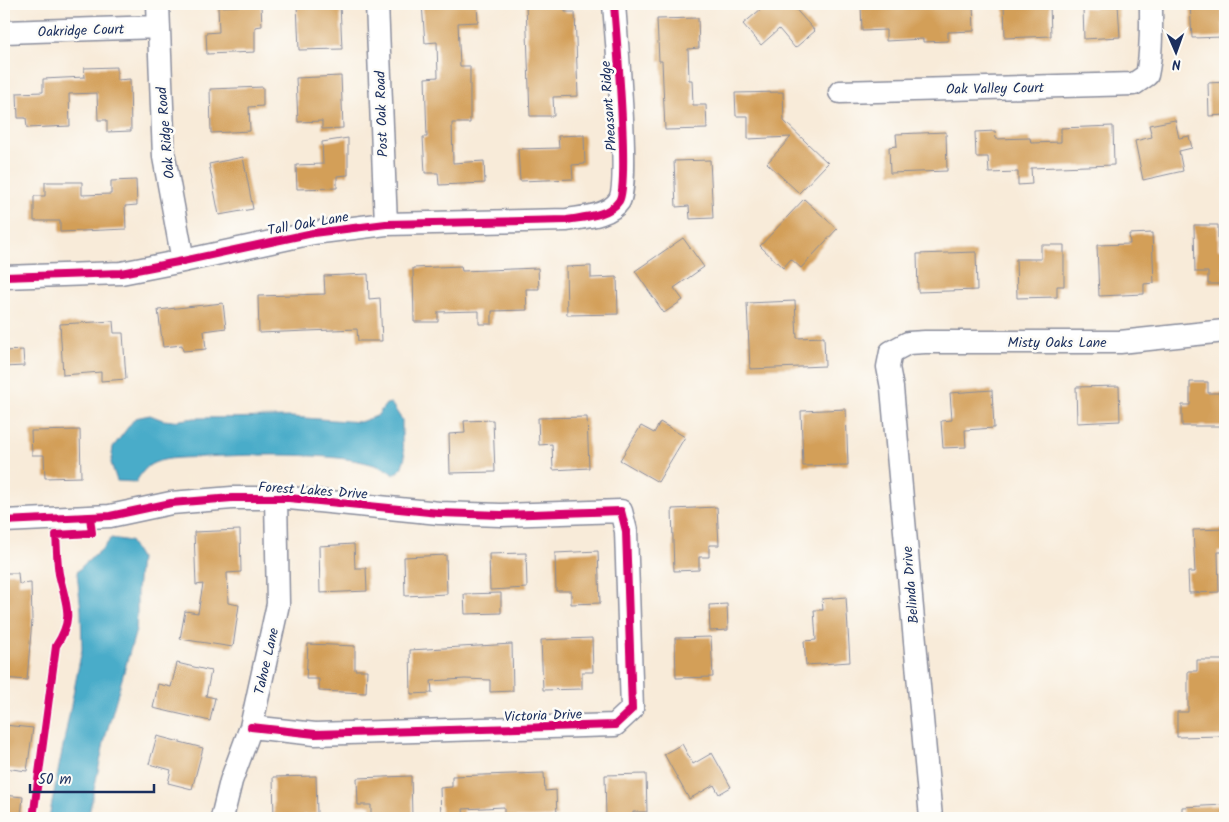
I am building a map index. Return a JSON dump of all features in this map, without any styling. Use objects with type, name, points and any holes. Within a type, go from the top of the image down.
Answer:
[{"type":"street","name":"Oak Ridge Road","points":[[158,4],[164,157],[182,261]]},
{"type":"street","name":"Post Oak Road","points":[[377,4],[386,224]]},
{"type":"street","name":"Pheasant Ridge","points":[[614,4],[624,164],[623,191],[620,200],[616,204]]},
{"type":"street","name":"Oak Valley Court","points":[[840,92],[1134,84],[1147,75],[1151,30],[1150,4]]},
{"type":"street","name":"Oakridge Court","points":[[4,32],[158,27]]},
{"type":"street","name":"Tall Oak Lane","points":[[4,277],[121,273],[312,233],[386,224],[567,220],[595,215],[612,208],[616,204]]},
{"type":"street","name":"Misty Oaks Lane","points":[[891,352],[908,343],[1120,342],[1225,331]]},
{"type":"street","name":"Belinda Drive","points":[[891,352],[888,366],[892,388],[931,818]]},
{"type":"street","name":"Forest Lakes Drive","points":[[4,521],[110,516],[171,503],[232,498],[289,498],[439,513],[492,515],[621,511]]},
{"type":"street","name":"Tahoe Lane","points":[[222,818],[231,781],[251,727],[278,604],[276,498]]},
{"type":"street","name":"Victoria Drive","points":[[251,727],[315,734],[615,725],[632,709],[626,531],[621,511]]},
{"type":"water","points":[[391,403],[402,420],[402,443],[405,457],[401,469],[394,475],[379,467],[332,457],[245,455],[178,458],[159,461],[146,468],[136,482],[117,481],[111,463],[113,447],[135,418],[150,415],[163,420],[173,421],[195,418],[291,417],[360,422],[377,416],[386,404]]},
{"type":"water","points":[[111,538],[130,541],[140,558],[136,630],[105,738],[88,818],[49,818],[82,649],[81,610],[77,572]]},
{"type":"building","points":[[297,4],[340,4],[342,49],[299,50]]},
{"type":"building","points":[[422,4],[477,4],[478,22],[458,23],[460,66],[470,66],[470,123],[452,123],[453,163],[484,161],[485,183],[439,185],[438,173],[425,173],[423,137],[427,137],[425,78],[438,77],[437,42],[425,43]]},
{"type":"building","points":[[526,4],[565,4],[565,12],[575,12],[578,96],[553,97],[554,116],[530,116]]},
{"type":"building","points":[[767,4],[777,4],[783,11],[791,4],[815,31],[795,48],[779,29],[761,45],[743,24]]},
{"type":"building","points":[[861,4],[973,4],[974,31],[948,32],[948,41],[923,42],[923,39],[886,41],[886,30],[862,31]]},
{"type":"building","points":[[1004,4],[1050,4],[1051,36],[1005,38]]},
{"type":"building","points":[[1096,4],[1118,4],[1120,37],[1084,39],[1083,8],[1096,8]]},
{"type":"building","points":[[1190,4],[1222,4],[1223,37],[1192,38]]},
{"type":"building","points":[[261,5],[262,26],[255,27],[255,52],[207,54],[206,33],[219,32],[218,7]]},
{"type":"building","points":[[698,18],[699,48],[688,49],[689,80],[692,80],[693,105],[706,105],[707,129],[665,130],[662,61],[659,61],[657,19]]},
{"type":"building","points":[[117,67],[117,80],[130,79],[131,131],[107,132],[107,120],[98,120],[97,93],[69,94],[70,126],[27,128],[26,118],[18,118],[17,93],[43,92],[43,79],[85,77],[84,68]]},
{"type":"building","points":[[341,76],[343,128],[322,129],[322,121],[298,122],[296,78]]},
{"type":"building","points":[[1225,82],[1225,115],[1209,116],[1208,83]]},
{"type":"building","points":[[263,87],[263,106],[249,107],[250,131],[211,133],[210,89]]},
{"type":"building","points":[[783,92],[784,121],[828,163],[799,193],[767,163],[791,137],[748,139],[748,116],[736,116],[735,93]]},
{"type":"building","points":[[1175,120],[1179,138],[1189,136],[1192,148],[1179,151],[1183,171],[1143,180],[1135,141],[1152,137],[1149,125]]},
{"type":"building","points":[[1113,126],[1114,165],[1031,168],[1032,184],[1018,185],[1018,172],[989,173],[988,157],[976,157],[975,132],[995,131],[996,139],[1030,138],[1031,143],[1061,142],[1061,128]]},
{"type":"building","points":[[946,132],[947,171],[890,173],[889,147],[897,146],[896,134]]},
{"type":"building","points":[[584,135],[585,164],[572,165],[573,179],[520,181],[518,149],[559,148],[558,136]]},
{"type":"building","points":[[348,138],[348,175],[337,176],[337,188],[297,189],[296,165],[323,164],[322,142]]},
{"type":"building","points":[[243,157],[253,209],[219,215],[209,164]]},
{"type":"building","points":[[710,160],[713,218],[690,219],[689,206],[676,207],[674,161]]},
{"type":"building","points":[[136,180],[137,205],[125,206],[126,229],[60,232],[60,221],[34,221],[34,196],[45,196],[45,182],[82,182],[82,195],[111,194],[111,181]]},
{"type":"building","points":[[804,199],[837,229],[801,268],[791,259],[783,268],[760,246]]},
{"type":"building","points":[[1194,225],[1218,225],[1218,249],[1225,249],[1225,284],[1208,284],[1208,272],[1195,272]]},
{"type":"building","points":[[1152,233],[1154,283],[1144,284],[1144,294],[1099,296],[1097,245],[1130,244],[1129,234]]},
{"type":"building","points":[[683,238],[704,267],[674,288],[683,300],[664,313],[635,271]]},
{"type":"building","points":[[1041,245],[1064,245],[1064,286],[1057,286],[1057,297],[1017,298],[1016,259],[1041,259]]},
{"type":"building","points":[[976,252],[977,290],[918,292],[917,254]]},
{"type":"building","points":[[461,266],[462,271],[538,268],[539,289],[526,289],[527,310],[492,311],[492,324],[479,324],[479,311],[438,312],[438,322],[414,322],[413,268]]},
{"type":"building","points":[[591,266],[591,278],[617,277],[618,314],[567,315],[566,267]]},
{"type":"building","points":[[368,274],[369,299],[380,298],[382,341],[358,341],[357,329],[259,333],[258,296],[325,294],[324,276]]},
{"type":"building","points":[[795,301],[797,338],[824,337],[825,366],[750,369],[747,303]]},
{"type":"building","points":[[223,303],[226,328],[204,331],[206,349],[183,351],[182,345],[163,347],[158,310]]},
{"type":"building","points":[[113,321],[114,333],[123,333],[126,379],[101,381],[101,372],[63,375],[60,324]]},
{"type":"building","points":[[23,350],[24,366],[4,367],[4,351]]},
{"type":"building","points":[[1190,382],[1208,382],[1208,393],[1225,393],[1225,426],[1182,426],[1182,405],[1190,405]]},
{"type":"building","points":[[1119,386],[1120,421],[1077,423],[1076,387]]},
{"type":"building","points":[[992,390],[994,428],[965,430],[966,447],[943,448],[941,421],[952,420],[950,393]]},
{"type":"building","points":[[846,409],[848,465],[803,466],[801,411]]},
{"type":"building","points":[[587,417],[589,468],[553,470],[552,444],[539,445],[538,418]]},
{"type":"building","points":[[493,420],[495,472],[450,473],[449,434],[465,433],[464,421]]},
{"type":"building","points":[[660,422],[685,437],[658,482],[620,460],[641,426],[654,433]]},
{"type":"building","points":[[80,430],[81,477],[45,478],[44,455],[32,455],[31,431]]},
{"type":"building","points":[[717,507],[719,545],[709,545],[709,557],[699,557],[699,570],[674,571],[672,509]]},
{"type":"building","points":[[1225,529],[1225,552],[1218,552],[1219,592],[1189,593],[1188,572],[1195,572],[1193,530]]},
{"type":"building","points":[[240,530],[241,572],[227,573],[228,603],[239,605],[233,647],[180,639],[185,611],[198,613],[203,584],[196,585],[194,532]]},
{"type":"building","points":[[354,544],[355,568],[366,568],[367,591],[320,593],[319,546]]},
{"type":"building","points":[[598,551],[600,603],[571,604],[571,591],[556,591],[555,553]]},
{"type":"building","points":[[526,553],[527,588],[490,590],[489,554]]},
{"type":"building","points":[[446,555],[447,594],[405,596],[404,557]]},
{"type":"building","points":[[4,573],[18,573],[19,584],[31,583],[32,620],[27,680],[4,678]]},
{"type":"building","points":[[501,593],[501,613],[465,614],[464,594]]},
{"type":"building","points":[[846,597],[850,662],[806,665],[804,641],[816,640],[814,610],[823,610],[822,599]]},
{"type":"building","points":[[727,604],[728,630],[710,631],[709,605]]},
{"type":"building","points":[[711,637],[713,677],[676,678],[675,638]]},
{"type":"building","points":[[592,638],[593,672],[582,672],[582,689],[543,690],[541,640]]},
{"type":"building","points":[[308,644],[355,646],[355,670],[367,670],[366,693],[319,691],[319,679],[306,679]]},
{"type":"building","points":[[512,644],[513,691],[490,692],[490,680],[465,679],[431,681],[432,693],[411,694],[410,650]]},
{"type":"building","points":[[1197,660],[1225,660],[1225,736],[1177,737],[1177,712],[1188,712],[1188,671],[1197,671]]},
{"type":"building","points":[[177,663],[211,671],[206,696],[215,698],[210,721],[153,708],[158,684],[171,687]]},
{"type":"building","points":[[4,725],[33,728],[27,771],[4,768]]},
{"type":"building","points":[[157,736],[203,748],[192,789],[168,783],[171,770],[149,764]]},
{"type":"building","points":[[682,744],[693,764],[712,753],[731,787],[719,794],[714,785],[689,799],[664,754]]},
{"type":"building","points":[[544,773],[545,791],[556,790],[557,817],[504,818],[504,807],[463,809],[464,818],[441,818],[440,788],[452,787],[452,776]]},
{"type":"building","points":[[646,774],[647,812],[633,812],[633,818],[606,818],[605,775]]},
{"type":"building","points":[[316,776],[317,814],[303,815],[303,818],[274,818],[273,777]]},
{"type":"building","points":[[411,776],[412,817],[371,818],[371,805],[358,805],[357,778]]},
{"type":"building","points":[[4,795],[23,797],[21,816],[4,814]]},
{"type":"building","points":[[1225,805],[1225,818],[1182,818],[1182,807]]},
{"type":"cycle path","points":[[4,277],[121,273],[313,233],[386,224],[567,220],[603,213],[615,206],[619,201],[622,189],[623,139],[614,4]]},
{"type":"cycle path","points":[[4,521],[110,516],[171,503],[232,498],[289,498],[439,513],[501,515],[621,511],[626,531],[632,709],[615,725],[315,734],[251,727]]},
{"type":"cycle path","points":[[33,818],[56,646],[62,636],[67,619],[66,603],[58,569],[56,535],[92,533],[90,517]]}]
